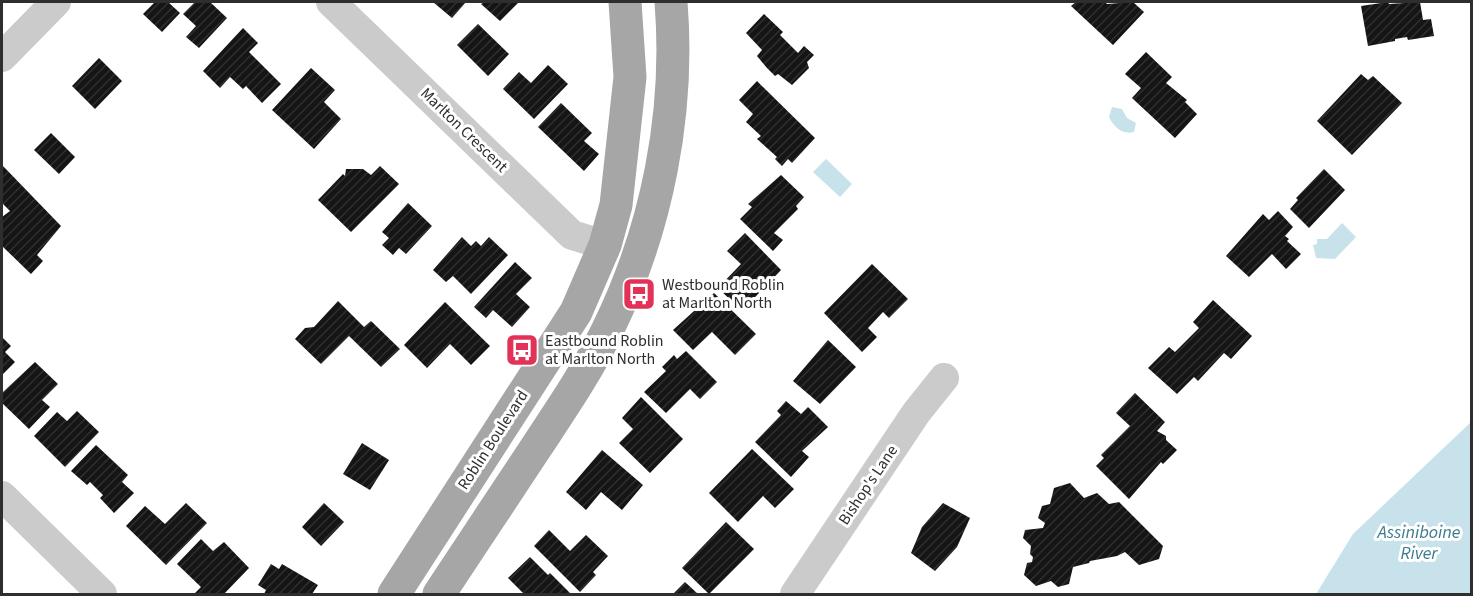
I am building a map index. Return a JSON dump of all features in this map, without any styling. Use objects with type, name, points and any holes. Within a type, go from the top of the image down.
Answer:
[{"type":"main road","name":"Roblin Boulevard","points":[[394,594],[576,312],[605,245],[616,205],[630,77],[625,2]]},
{"type":"main road","points":[[439,594],[587,369],[625,291],[644,239],[660,175],[671,78],[671,2]]},
{"type":"street","points":[[2,57],[56,2]]},
{"type":"street","name":"Marlton Crescent","points":[[331,2],[572,235],[605,245]]},
{"type":"street","name":"Bishop's Lane","points":[[795,594],[916,412],[944,378]]},
{"type":"street","points":[[2,496],[102,594]]},
{"type":"water","points":[[1112,107],[1122,109],[1127,118],[1136,123],[1134,132],[1122,131],[1113,124],[1109,117]]},
{"type":"water","points":[[826,159],[852,184],[840,197],[813,172]]},
{"type":"water","points":[[1342,223],[1356,237],[1335,259],[1316,258],[1313,245],[1317,244],[1317,239],[1327,239]]},
{"type":"water","name":"Assiniboine River","points":[[1471,422],[1471,594],[1316,594],[1353,534]]},
{"type":"building","points":[[155,2],[168,2],[180,13],[162,32],[143,14]]},
{"type":"building","points":[[195,2],[210,2],[227,18],[199,48],[186,37],[196,26],[183,14]]},
{"type":"building","points":[[433,2],[466,2],[452,18]]},
{"type":"building","points":[[484,2],[519,2],[500,21],[481,4]]},
{"type":"building","points":[[1076,2],[1105,2],[1107,4],[1133,2],[1144,12],[1113,45],[1071,6]]},
{"type":"building","points":[[1388,2],[1389,4],[1420,2],[1423,20],[1431,19],[1434,36],[1408,40],[1407,37],[1368,46],[1361,6]]},
{"type":"building","points":[[764,14],[783,32],[780,35],[798,53],[804,46],[814,55],[807,62],[809,68],[792,85],[778,74],[775,76],[767,68],[757,56],[762,50],[746,33]]},
{"type":"building","points":[[478,24],[509,54],[488,76],[457,45]]},
{"type":"building","points":[[243,28],[258,43],[249,52],[281,84],[262,103],[246,86],[243,89],[230,77],[220,88],[203,71]]},
{"type":"building","points":[[1146,52],[1172,77],[1166,83],[1187,100],[1185,102],[1197,114],[1175,138],[1132,98],[1141,88],[1125,74]]},
{"type":"building","points":[[99,58],[122,81],[95,109],[72,86]]},
{"type":"building","points":[[548,65],[568,84],[534,119],[503,89],[519,72],[531,83]]},
{"type":"building","points":[[311,68],[335,90],[324,102],[341,119],[314,149],[272,110]]},
{"type":"building","points":[[1361,74],[1368,80],[1373,76],[1402,103],[1352,155],[1317,121]]},
{"type":"building","points":[[757,81],[815,138],[792,163],[788,159],[782,166],[775,159],[777,157],[757,139],[761,136],[746,122],[753,114],[739,100]]},
{"type":"building","points":[[561,103],[592,133],[584,141],[599,154],[584,171],[538,127]]},
{"type":"building","points":[[51,133],[75,157],[59,174],[34,150]]},
{"type":"building","points":[[3,166],[61,226],[37,255],[43,261],[31,274],[2,246],[2,217],[10,211],[2,203]]},
{"type":"building","points":[[380,166],[399,184],[351,232],[318,200],[343,174],[345,176],[346,169],[363,169],[371,175]]},
{"type":"building","points":[[1324,169],[1345,190],[1309,228],[1290,209],[1298,200],[1296,198]]},
{"type":"building","points":[[781,175],[804,197],[796,206],[798,209],[774,233],[783,240],[773,251],[740,219],[752,207],[748,204]]},
{"type":"building","points":[[408,203],[432,226],[406,254],[399,248],[393,255],[382,245],[389,238],[382,232]]},
{"type":"building","points":[[1278,211],[1293,227],[1285,236],[1289,239],[1287,241],[1301,254],[1286,269],[1272,254],[1249,277],[1226,256],[1263,214],[1269,220]]},
{"type":"building","points":[[745,233],[781,270],[742,311],[718,288],[741,264],[727,251]]},
{"type":"building","points":[[462,237],[471,246],[476,241],[481,246],[489,237],[508,255],[471,294],[453,276],[446,282],[433,270]]},
{"type":"building","points":[[515,262],[532,278],[516,294],[530,307],[512,327],[493,310],[486,318],[474,307]]},
{"type":"building","points":[[872,264],[908,299],[889,318],[883,312],[868,328],[877,337],[862,352],[824,313]]},
{"type":"building","points":[[714,293],[756,334],[735,355],[712,332],[693,350],[673,330]]},
{"type":"building","points":[[1213,300],[1252,336],[1231,359],[1224,353],[1198,381],[1194,377],[1177,394],[1148,368],[1169,347],[1175,352],[1199,328],[1193,322]]},
{"type":"building","points":[[338,301],[364,327],[371,321],[400,349],[381,367],[349,336],[321,364],[295,339],[305,328],[314,327]]},
{"type":"building","points":[[445,302],[490,346],[471,365],[450,344],[427,368],[404,345]]},
{"type":"building","points":[[2,337],[11,346],[5,352],[15,362],[2,375]]},
{"type":"building","points":[[828,340],[856,367],[820,404],[793,381]]},
{"type":"building","points":[[686,351],[717,382],[700,399],[690,389],[666,413],[644,392],[666,371],[662,367],[674,355],[677,359]]},
{"type":"building","points":[[35,362],[58,384],[42,400],[50,407],[29,429],[2,403],[2,393]]},
{"type":"building","points":[[1135,393],[1165,422],[1157,431],[1166,436],[1166,440],[1177,450],[1163,464],[1161,462],[1129,499],[1096,466],[1104,458],[1101,455],[1130,426],[1116,413]]},
{"type":"building","points":[[641,397],[683,439],[650,473],[619,443],[633,429],[622,418]]},
{"type":"building","points":[[786,401],[801,414],[808,407],[828,427],[802,451],[809,457],[791,477],[755,442],[781,415],[777,411]]},
{"type":"building","points":[[77,411],[99,432],[65,467],[34,436],[57,412],[67,421]]},
{"type":"building","points":[[362,443],[389,460],[370,490],[343,474]]},
{"type":"building","points":[[96,445],[128,475],[122,482],[134,493],[114,513],[100,498],[103,495],[90,482],[87,485],[71,471]]},
{"type":"building","points":[[752,449],[794,489],[775,508],[763,496],[738,522],[709,493]]},
{"type":"building","points":[[602,450],[643,485],[622,510],[601,492],[586,510],[566,492]]},
{"type":"building","points":[[1070,483],[1084,498],[1097,493],[1109,504],[1119,502],[1163,546],[1159,559],[1139,565],[1125,552],[1073,567],[1069,584],[1058,587],[1051,581],[1036,586],[1024,575],[1027,563],[1032,562],[1033,557],[1030,554],[1031,546],[1023,538],[1025,530],[1043,528],[1045,523],[1038,518],[1042,506],[1050,504],[1054,488]]},
{"type":"building","points":[[186,503],[207,523],[166,565],[126,526],[145,506],[165,524]]},
{"type":"building","points":[[324,503],[344,522],[321,546],[302,527]]},
{"type":"building","points":[[943,503],[970,518],[957,547],[935,571],[911,553],[922,527]]},
{"type":"building","points":[[726,522],[754,549],[709,594],[682,568]]},
{"type":"building","points":[[549,530],[570,551],[586,535],[608,556],[593,572],[596,575],[580,592],[534,546]]},
{"type":"building","points":[[201,539],[213,551],[224,542],[249,568],[224,594],[194,594],[201,587],[177,564]]},
{"type":"building","points":[[530,557],[571,594],[524,594],[508,578]]},
{"type":"building","points":[[271,564],[279,569],[282,564],[318,585],[312,594],[264,594],[266,590],[258,585]]},
{"type":"building","points":[[685,582],[698,594],[673,594]]},
{"type":"place","name":"Westbound Roblin at Marlton North","points":[[639,294]]},
{"type":"place","name":"Eastbound Roblin at Marlton North","points":[[522,350]]}]
